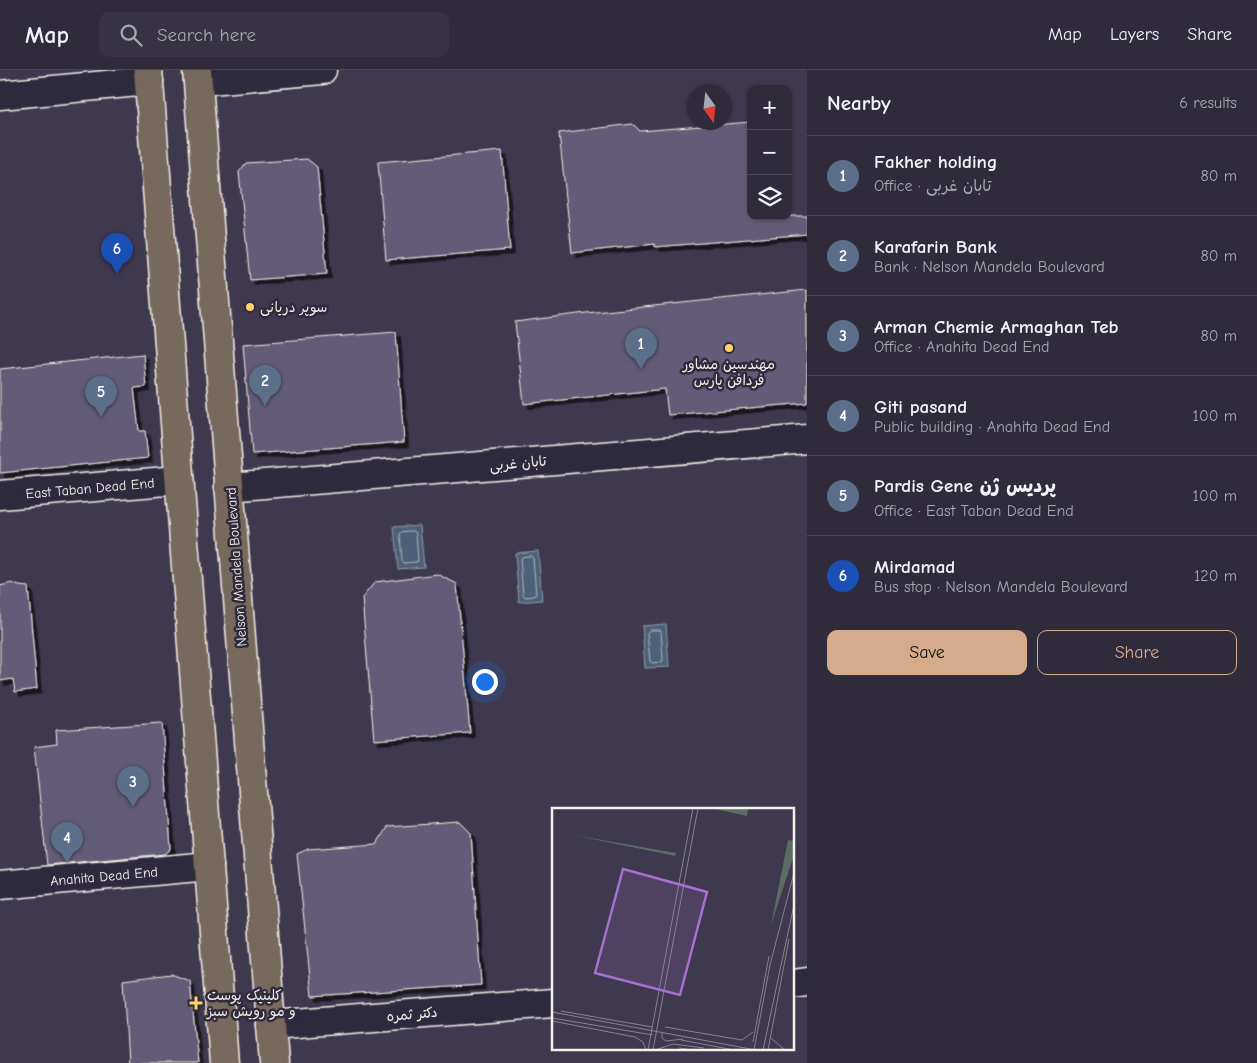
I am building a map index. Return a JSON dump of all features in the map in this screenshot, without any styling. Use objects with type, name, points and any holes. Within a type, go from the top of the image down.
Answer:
[{"type":"main road","name":"Nelson Mandela Boulevard","points":[[198,75],[274,1063]]},
{"type":"main road","points":[[148,76],[224,1063]]},
{"type":"street","points":[[198,75],[322,70]]},
{"type":"street","points":[[0,94],[148,76]]},
{"type":"street","name":"تابان غربی","points":[[230,487],[807,439]]},
{"type":"street","name":"East Taban Dead End","points":[[0,495],[180,480]]},
{"type":"street","name":"Anahita Dead End","points":[[0,885],[209,866]]},
{"type":"street","points":[[794,984],[807,982]]},
{"type":"street","name":"دکتر ثمره","points":[[271,1025],[552,1003]]},
{"type":"water","points":[[420,525],[424,567],[398,569],[394,527]]},
{"type":"water","points":[[538,551],[542,600],[519,602],[515,553]]},
{"type":"water","points":[[666,624],[669,667],[645,668],[642,626]]},
{"type":"building","points":[[747,122],[747,220],[792,220],[792,216],[807,216],[807,234],[655,247],[655,244],[572,253],[559,133],[633,124],[640,131],[687,127],[687,130],[732,130],[732,124]]},
{"type":"building","points":[[502,151],[510,250],[386,260],[378,162]]},
{"type":"building","points":[[307,159],[317,167],[327,274],[250,280],[239,172],[246,163]]},
{"type":"building","points":[[807,290],[807,403],[668,415],[665,389],[524,404],[515,322]]},
{"type":"building","points":[[396,332],[404,442],[252,454],[243,344]]},
{"type":"building","points":[[143,354],[146,387],[134,388],[139,431],[145,431],[148,458],[0,473],[0,369]]},
{"type":"building","points":[[437,574],[457,584],[470,733],[374,740],[362,598],[375,582]]},
{"type":"building","points":[[12,583],[28,587],[37,689],[15,692],[13,679],[0,681],[0,586]]},
{"type":"building","points":[[162,723],[171,849],[165,854],[47,865],[34,747],[57,744],[56,730]]},
{"type":"building","points":[[460,822],[471,833],[481,985],[312,996],[297,854],[308,849],[377,844],[387,827]]},
{"type":"building","points":[[171,974],[190,981],[198,1063],[128,1063],[123,980]]},
{"type":"place","name":"Mirdamad","points":[[117,274]]},
{"type":"place","name":"سوپر دریانی","points":[[250,307]]},
{"type":"place","name":"مهندسین مشاور فردافن پارس","points":[[729,348]]},
{"type":"place","name":"Fakher holding","points":[[641,369]]},
{"type":"place","name":"Karafarin Bank","points":[[265,406]]},
{"type":"place","name":"Pardis Gene پردیس ژن","points":[[101,417]]},
{"type":"place","name":"Arman Chemie Armaghan Teb","points":[[133,807]]},
{"type":"place","name":"Giti pasand","points":[[67,863]]},
{"type":"place","name":"کلینیک پوست و مو رویش سبز","points":[[196,1003]]}]
